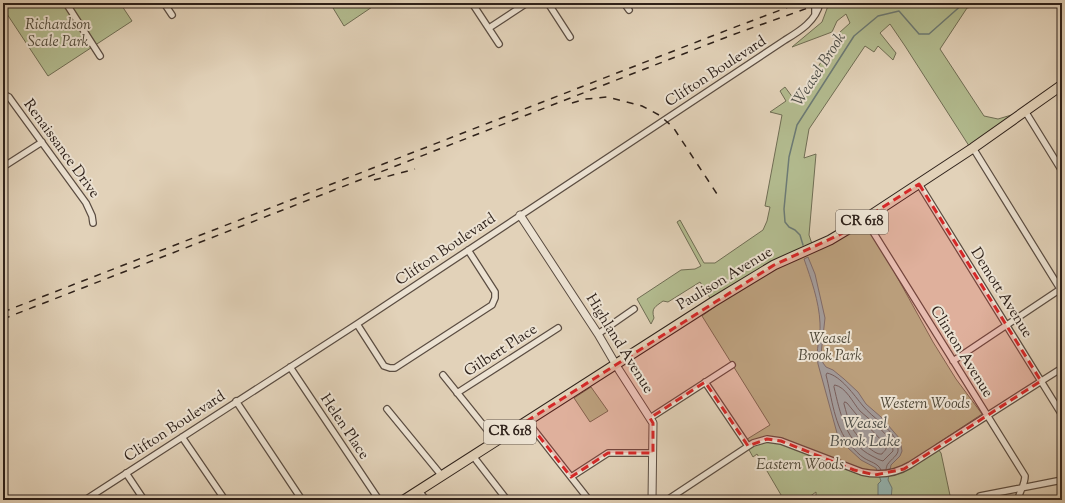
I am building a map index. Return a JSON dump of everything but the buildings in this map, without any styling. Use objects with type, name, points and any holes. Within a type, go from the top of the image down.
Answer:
[{"type":"main road","name":"Paulison Avenue","points":[[404,500],[615,364],[774,265],[841,234],[865,220],[1062,85]]},
{"type":"street","points":[[66,3],[100,56]]},
{"type":"street","points":[[164,3],[172,15]]},
{"type":"street","points":[[472,3],[499,44]]},
{"type":"street","points":[[488,28],[527,3]]},
{"type":"street","points":[[548,3],[570,37]]},
{"type":"street","points":[[624,3],[629,10]]},
{"type":"street","points":[[815,3],[815,14]]},
{"type":"street","name":"Clifton Boulevard","points":[[85,500],[357,324],[801,30],[815,14],[820,3]]},
{"type":"street","name":"Renaissance Drive","points":[[3,94],[9,97],[86,203],[92,216],[93,223]]},
{"type":"street","points":[[1025,111],[1062,171]]},
{"type":"street","points":[[3,167],[42,142]]},
{"type":"street","points":[[953,361],[1061,290],[972,148]]},
{"type":"street","name":"Demott Avenue","points":[[919,184],[1062,415]]},
{"type":"street","name":"Highland Avenue","points":[[520,215],[598,334],[615,364],[653,423],[652,500]]},
{"type":"street","name":"Clinton Avenue","points":[[865,220],[1024,476],[1025,480],[1018,500]]},
{"type":"street","points":[[357,324],[384,366],[395,368],[492,305],[495,298],[495,292],[468,250]]},
{"type":"street","points":[[598,334],[634,309]]},
{"type":"street","name":"Gilbert Place","points":[[457,393],[558,328]]},
{"type":"street","points":[[650,418],[732,365]]},
{"type":"street","name":"Helen Place","points":[[290,367],[379,500]]},
{"type":"street","points":[[667,500],[748,446],[767,439],[781,441],[854,470],[875,475],[895,472],[910,465],[1062,368]]},
{"type":"street","points":[[443,376],[496,441]]},
{"type":"street","points":[[705,382],[748,446]]},
{"type":"street","points":[[236,402],[302,500]]},
{"type":"street","points":[[388,410],[442,476]]},
{"type":"street","points":[[528,421],[589,500]]},
{"type":"street","points":[[182,437],[225,500]]},
{"type":"street","points":[[571,477],[608,453],[653,453]]},
{"type":"street","points":[[473,456],[507,500]]},
{"type":"street","points":[[126,473],[144,500]]},
{"type":"street","points":[[980,496],[1062,480]]},
{"type":"street","points":[[419,491],[426,500]]},
{"type":"highlighted area","points":[[919,184],[1041,381],[904,469],[875,475],[854,470],[781,441],[767,439],[748,446],[705,382],[650,418],[653,423],[653,453],[608,453],[571,477],[527,421],[774,265],[841,234]]},
{"type":"green space","name":"Richardson Scale Park","points":[[3,3],[120,3],[132,21],[48,76],[3,8]]},
{"type":"green space","points":[[330,3],[378,3],[344,26]]},
{"type":"green space","name":"Weasel Brook Park","points":[[840,3],[989,3],[967,8],[940,49],[984,116],[998,119],[1025,111],[971,149],[890,24],[880,33],[896,53],[893,60],[878,46],[874,52],[865,46],[809,129],[804,158],[816,154],[809,235],[813,247],[865,219],[933,342],[956,379],[982,414],[935,445],[941,453],[951,500],[816,500],[816,492],[805,500],[784,500],[757,454],[753,457],[744,441],[770,425],[702,316],[770,267],[710,298],[700,282],[668,302],[663,301],[656,306],[653,310],[654,318],[651,324],[637,299],[681,270],[695,269],[701,266],[677,222],[680,220],[704,263],[715,263],[763,230],[767,221],[770,207],[765,206],[782,115],[770,112],[786,101],[780,91],[785,87],[796,102],[831,46],[837,39],[839,33],[850,23],[846,14],[837,21],[832,32],[792,47],[822,22],[828,6]]},
{"type":"green space","points":[[591,387],[608,411],[590,422],[574,398]]},
{"type":"water","name":"Weasel Brook Lake","points":[[808,257],[815,274],[825,318],[821,354],[823,363],[858,392],[866,404],[881,417],[900,439],[902,451],[900,456],[891,465],[888,480],[892,488],[891,500],[878,500],[878,484],[881,481],[876,468],[861,460],[847,447],[837,433],[817,359],[820,328],[819,315],[814,290],[804,259]]},
{"type":"waterway","name":"Weasel Brook","points":[[803,245],[800,235],[785,222],[784,209],[789,157],[797,125],[854,36],[878,16],[899,11],[919,34],[929,34],[964,3]]},
{"type":"railway","points":[[3,312],[799,3]]},
{"type":"railway","points":[[3,319],[732,35],[822,3]]},
{"type":"railway","points":[[572,103],[586,99],[607,97],[642,106],[659,115],[673,127],[717,194]]},
{"type":"railway","points":[[374,180],[415,169]]},
{"type":"park label","name":"Western Woods","points":[[925,404]]},
{"type":"park label","name":"Eastern Woods","points":[[800,465]]}]
